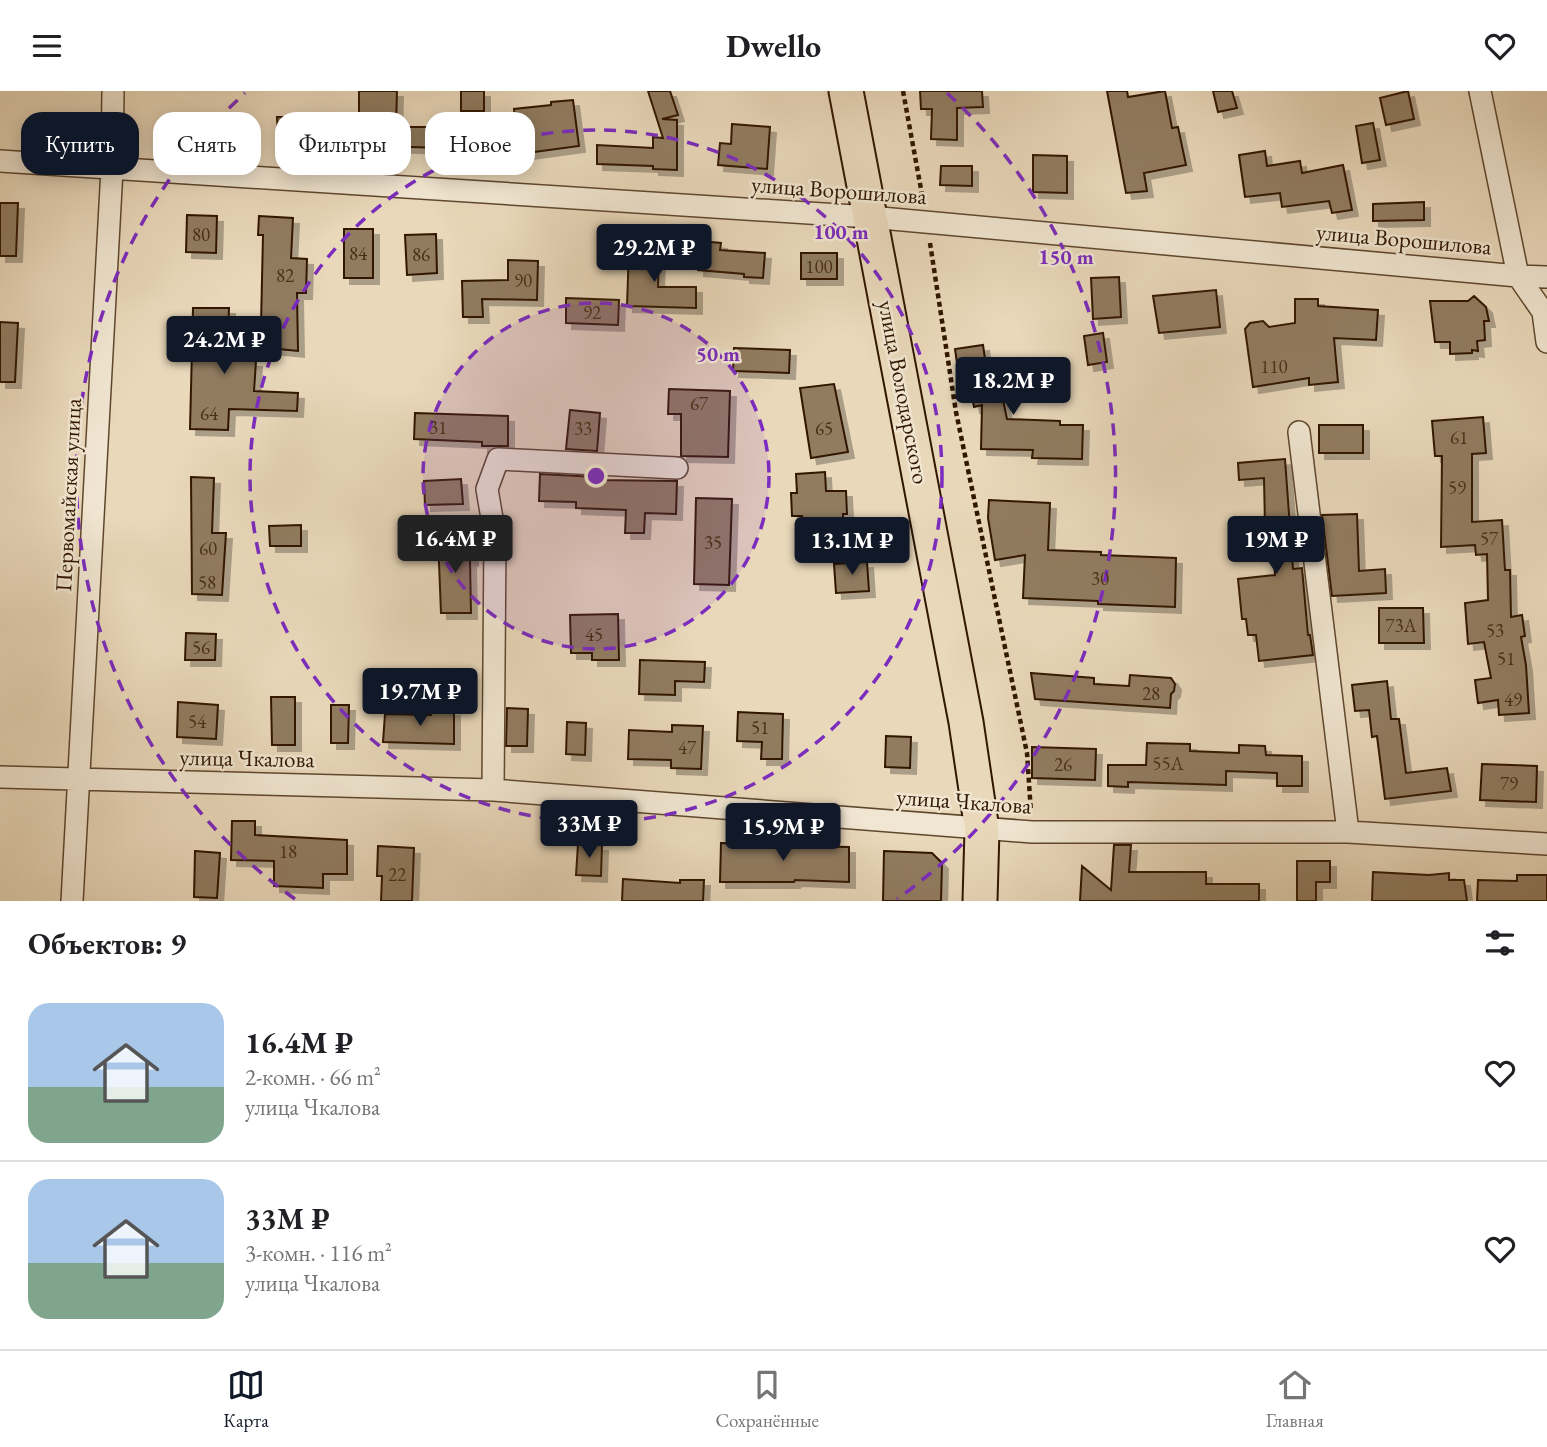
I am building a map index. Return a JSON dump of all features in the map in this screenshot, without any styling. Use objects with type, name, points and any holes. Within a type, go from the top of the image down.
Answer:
[{"type":"main road","name":"улица Володарского","points":[[846,91],[966,722],[982,829],[980,901]]},
{"type":"street","name":"Первомайская улица","points":[[113,91],[113,112]]},
{"type":"street","points":[[1480,91],[1518,276],[1543,312],[1547,342]]},
{"type":"street","name":"улица Ворошилова","points":[[0,161],[21,162]]},
{"type":"street","name":"улица Ворошилова","points":[[139,171],[870,217],[1547,277]]},
{"type":"street","name":"Первомайская улица","points":[[72,901],[112,175]]},
{"type":"street","points":[[1299,432],[1348,832]]},
{"type":"street","points":[[494,790],[495,536],[487,489],[498,459],[677,468]]},
{"type":"street","name":"улица Чкалова","points":[[0,777],[494,790],[1032,832],[1348,832],[1547,844]]},
{"type":"path","points":[[903,91],[927,222],[956,412],[1027,753],[1032,832]]},
{"type":"building","points":[[359,91],[397,91],[396,112],[359,112]]},
{"type":"building","points":[[461,91],[484,91],[484,111],[461,111]]},
{"type":"building","points":[[648,91],[670,91],[678,115],[662,119],[677,120],[677,170],[653,169],[653,166],[597,164],[597,145],[653,148],[653,137],[663,138]]},
{"type":"building","points":[[920,91],[982,91],[983,107],[957,108],[957,140],[931,139],[932,109],[921,109]]},
{"type":"building","points":[[1107,91],[1127,91],[1128,97],[1165,91],[1172,128],[1178,127],[1186,165],[1144,173],[1147,191],[1126,193]]},
{"type":"building","points":[[1213,91],[1232,91],[1237,108],[1218,112]]},
{"type":"building","points":[[1408,91],[1414,119],[1386,125],[1380,98]]},
{"type":"building","points":[[573,100],[579,146],[535,152],[535,112],[514,112],[514,109],[551,105],[551,102]]},
{"type":"building","points":[[1373,123],[1380,160],[1362,163],[1356,126]]},
{"type":"building","points":[[732,124],[770,127],[767,169],[718,165],[720,143],[731,144]]},
{"type":"building","points":[[411,127],[425,127],[425,148],[411,147]]},
{"type":"building","points":[[1265,151],[1267,166],[1300,161],[1302,173],[1343,165],[1352,210],[1332,213],[1329,201],[1282,207],[1280,193],[1245,197],[1239,155]]},
{"type":"building","points":[[1033,155],[1067,156],[1067,193],[1033,192]]},
{"type":"building","points":[[941,166],[972,166],[972,186],[940,185]]},
{"type":"building","points":[[1424,202],[1424,220],[1373,221],[1373,204]]},
{"type":"building","points":[[0,203],[18,203],[16,256],[0,256]]},
{"type":"building","points":[[187,215],[217,216],[216,253],[186,252]]},
{"type":"building","points":[[259,216],[293,218],[291,258],[307,259],[306,293],[297,293],[298,351],[268,348],[270,325],[261,324],[263,235],[258,235]]},
{"type":"building","points":[[344,229],[373,229],[373,278],[344,278]]},
{"type":"building","points":[[436,234],[437,273],[407,275],[405,235]]},
{"type":"building","points":[[700,241],[721,243],[720,250],[765,253],[763,278],[698,270]]},
{"type":"building","points":[[629,248],[659,249],[658,287],[696,287],[696,308],[627,306]]},
{"type":"building","points":[[801,253],[837,253],[837,279],[801,279]]},
{"type":"building","points":[[508,260],[538,261],[537,300],[482,299],[483,317],[463,317],[462,281],[508,280]]},
{"type":"building","points":[[1119,277],[1121,317],[1093,319],[1091,278]]},
{"type":"building","points":[[1216,290],[1220,327],[1159,333],[1153,296]]},
{"type":"building","points":[[1474,296],[1486,307],[1489,321],[1484,321],[1485,340],[1477,341],[1478,351],[1450,354],[1450,342],[1435,342],[1430,301],[1468,301]]},
{"type":"building","points":[[566,298],[619,300],[618,325],[566,323]]},
{"type":"building","points":[[1295,299],[1318,299],[1318,306],[1378,310],[1376,340],[1334,338],[1338,382],[1309,385],[1309,378],[1253,387],[1245,329],[1250,323],[1263,321],[1269,327],[1295,323]]},
{"type":"building","points":[[193,308],[229,308],[227,360],[256,361],[254,391],[298,393],[297,411],[229,409],[228,430],[190,429]]},
{"type":"building","points":[[0,322],[18,323],[15,382],[0,382]]},
{"type":"building","points":[[1103,333],[1107,362],[1088,365],[1084,336]]},
{"type":"building","points":[[983,345],[990,393],[1001,390],[1007,419],[1060,421],[1060,425],[1083,425],[1082,459],[1032,458],[1033,450],[981,449],[982,405],[974,407],[971,390],[961,391],[955,349]]},
{"type":"building","points":[[734,348],[790,350],[789,373],[733,371]]},
{"type":"building","points":[[834,384],[848,452],[811,458],[800,388]]},
{"type":"building","points":[[669,389],[730,391],[728,457],[681,456],[681,414],[668,414]]},
{"type":"building","points":[[570,410],[600,413],[597,451],[566,449]]},
{"type":"building","points":[[415,413],[508,416],[508,446],[414,439]]},
{"type":"building","points":[[1483,417],[1486,453],[1472,454],[1472,522],[1502,520],[1505,570],[1510,570],[1511,617],[1522,615],[1525,636],[1521,637],[1529,713],[1499,715],[1498,700],[1478,703],[1475,680],[1491,678],[1484,642],[1468,644],[1465,603],[1488,600],[1487,554],[1476,555],[1475,545],[1441,547],[1442,456],[1435,456],[1432,421]]},
{"type":"building","points":[[1319,425],[1363,425],[1363,453],[1319,453]]},
{"type":"building","points":[[1285,459],[1293,569],[1302,568],[1308,635],[1313,655],[1259,661],[1256,635],[1248,635],[1246,619],[1242,619],[1238,579],[1275,575],[1271,526],[1265,526],[1264,478],[1239,480],[1238,463]]},
{"type":"building","points":[[825,472],[826,491],[846,491],[847,514],[843,514],[845,554],[804,556],[802,516],[792,516],[791,493],[797,493],[796,474]]},
{"type":"building","points":[[540,474],[596,477],[596,480],[677,481],[676,514],[645,513],[644,533],[625,533],[626,510],[576,508],[576,502],[539,501]]},
{"type":"building","points":[[191,477],[214,478],[212,533],[226,533],[222,595],[192,594]]},
{"type":"building","points":[[461,479],[463,504],[425,505],[424,481]]},
{"type":"building","points":[[696,498],[732,499],[729,585],[694,584]]},
{"type":"building","points":[[989,500],[1050,503],[1048,550],[1176,558],[1175,607],[1023,598],[1025,555],[995,560],[988,518]]},
{"type":"building","points":[[1357,514],[1359,571],[1385,569],[1386,593],[1332,596],[1322,515]]},
{"type":"building","points":[[301,525],[301,546],[270,546],[269,526]]},
{"type":"building","points":[[438,538],[472,538],[471,613],[441,613]]},
{"type":"building","points":[[867,562],[869,591],[836,593],[834,564]]},
{"type":"building","points":[[1379,608],[1423,608],[1424,643],[1379,643]]},
{"type":"building","points":[[618,614],[619,660],[592,660],[592,653],[571,653],[570,615]]},
{"type":"building","points":[[186,633],[216,634],[215,660],[185,660]]},
{"type":"building","points":[[640,660],[705,662],[704,682],[675,681],[675,695],[639,694]]},
{"type":"building","points":[[1031,673],[1094,678],[1094,684],[1129,686],[1130,675],[1171,678],[1175,684],[1170,708],[1035,699]]},
{"type":"building","points":[[1387,681],[1391,719],[1399,719],[1406,773],[1447,768],[1451,791],[1385,799],[1377,736],[1372,737],[1369,710],[1355,711],[1352,685]]},
{"type":"building","points":[[271,697],[295,697],[295,745],[272,745]]},
{"type":"building","points":[[178,702],[218,705],[216,739],[177,737]]},
{"type":"building","points":[[331,705],[349,705],[348,743],[331,743]]},
{"type":"building","points":[[507,708],[528,709],[527,746],[506,746]]},
{"type":"building","points":[[431,710],[454,710],[454,744],[383,742],[385,714],[431,715]]},
{"type":"building","points":[[738,712],[783,714],[782,759],[761,759],[762,742],[737,741]]},
{"type":"building","points":[[567,722],[586,723],[585,755],[566,754]]},
{"type":"building","points":[[672,725],[703,726],[701,769],[671,768],[671,760],[628,759],[629,730],[672,732]]},
{"type":"building","points":[[886,736],[911,737],[910,768],[885,767]]},
{"type":"building","points":[[1147,743],[1190,744],[1190,751],[1239,753],[1239,745],[1265,746],[1266,755],[1302,756],[1302,786],[1277,786],[1277,773],[1226,771],[1226,785],[1128,782],[1128,787],[1108,786],[1108,765],[1146,765]]},
{"type":"building","points":[[1032,747],[1096,749],[1095,780],[1032,778]]},
{"type":"building","points":[[1482,764],[1537,766],[1536,802],[1480,800]]},
{"type":"building","points":[[232,821],[255,821],[255,835],[347,840],[347,874],[323,874],[323,888],[274,886],[274,861],[231,860]]},
{"type":"building","points":[[721,843],[796,843],[796,846],[849,847],[849,882],[720,882]]},
{"type":"building","points":[[578,844],[602,845],[601,876],[576,875]]},
{"type":"building","points":[[1114,845],[1131,845],[1129,872],[1206,872],[1206,884],[1259,884],[1259,901],[1080,901],[1082,866],[1111,890]]},
{"type":"building","points":[[378,846],[414,848],[412,901],[381,901],[382,876],[377,876]]},
{"type":"building","points":[[195,851],[220,853],[217,898],[194,897]]},
{"type":"building","points":[[884,851],[932,853],[942,863],[941,901],[883,901]]},
{"type":"building","points":[[1297,861],[1330,861],[1330,882],[1316,882],[1316,901],[1297,901]]},
{"type":"building","points":[[1373,872],[1429,875],[1449,873],[1449,880],[1464,880],[1467,901],[1372,901]]},
{"type":"building","points":[[1517,875],[1547,875],[1547,901],[1477,901],[1478,880],[1517,881]]},
{"type":"building","points":[[623,879],[680,883],[680,880],[704,880],[703,901],[622,901]]}]
